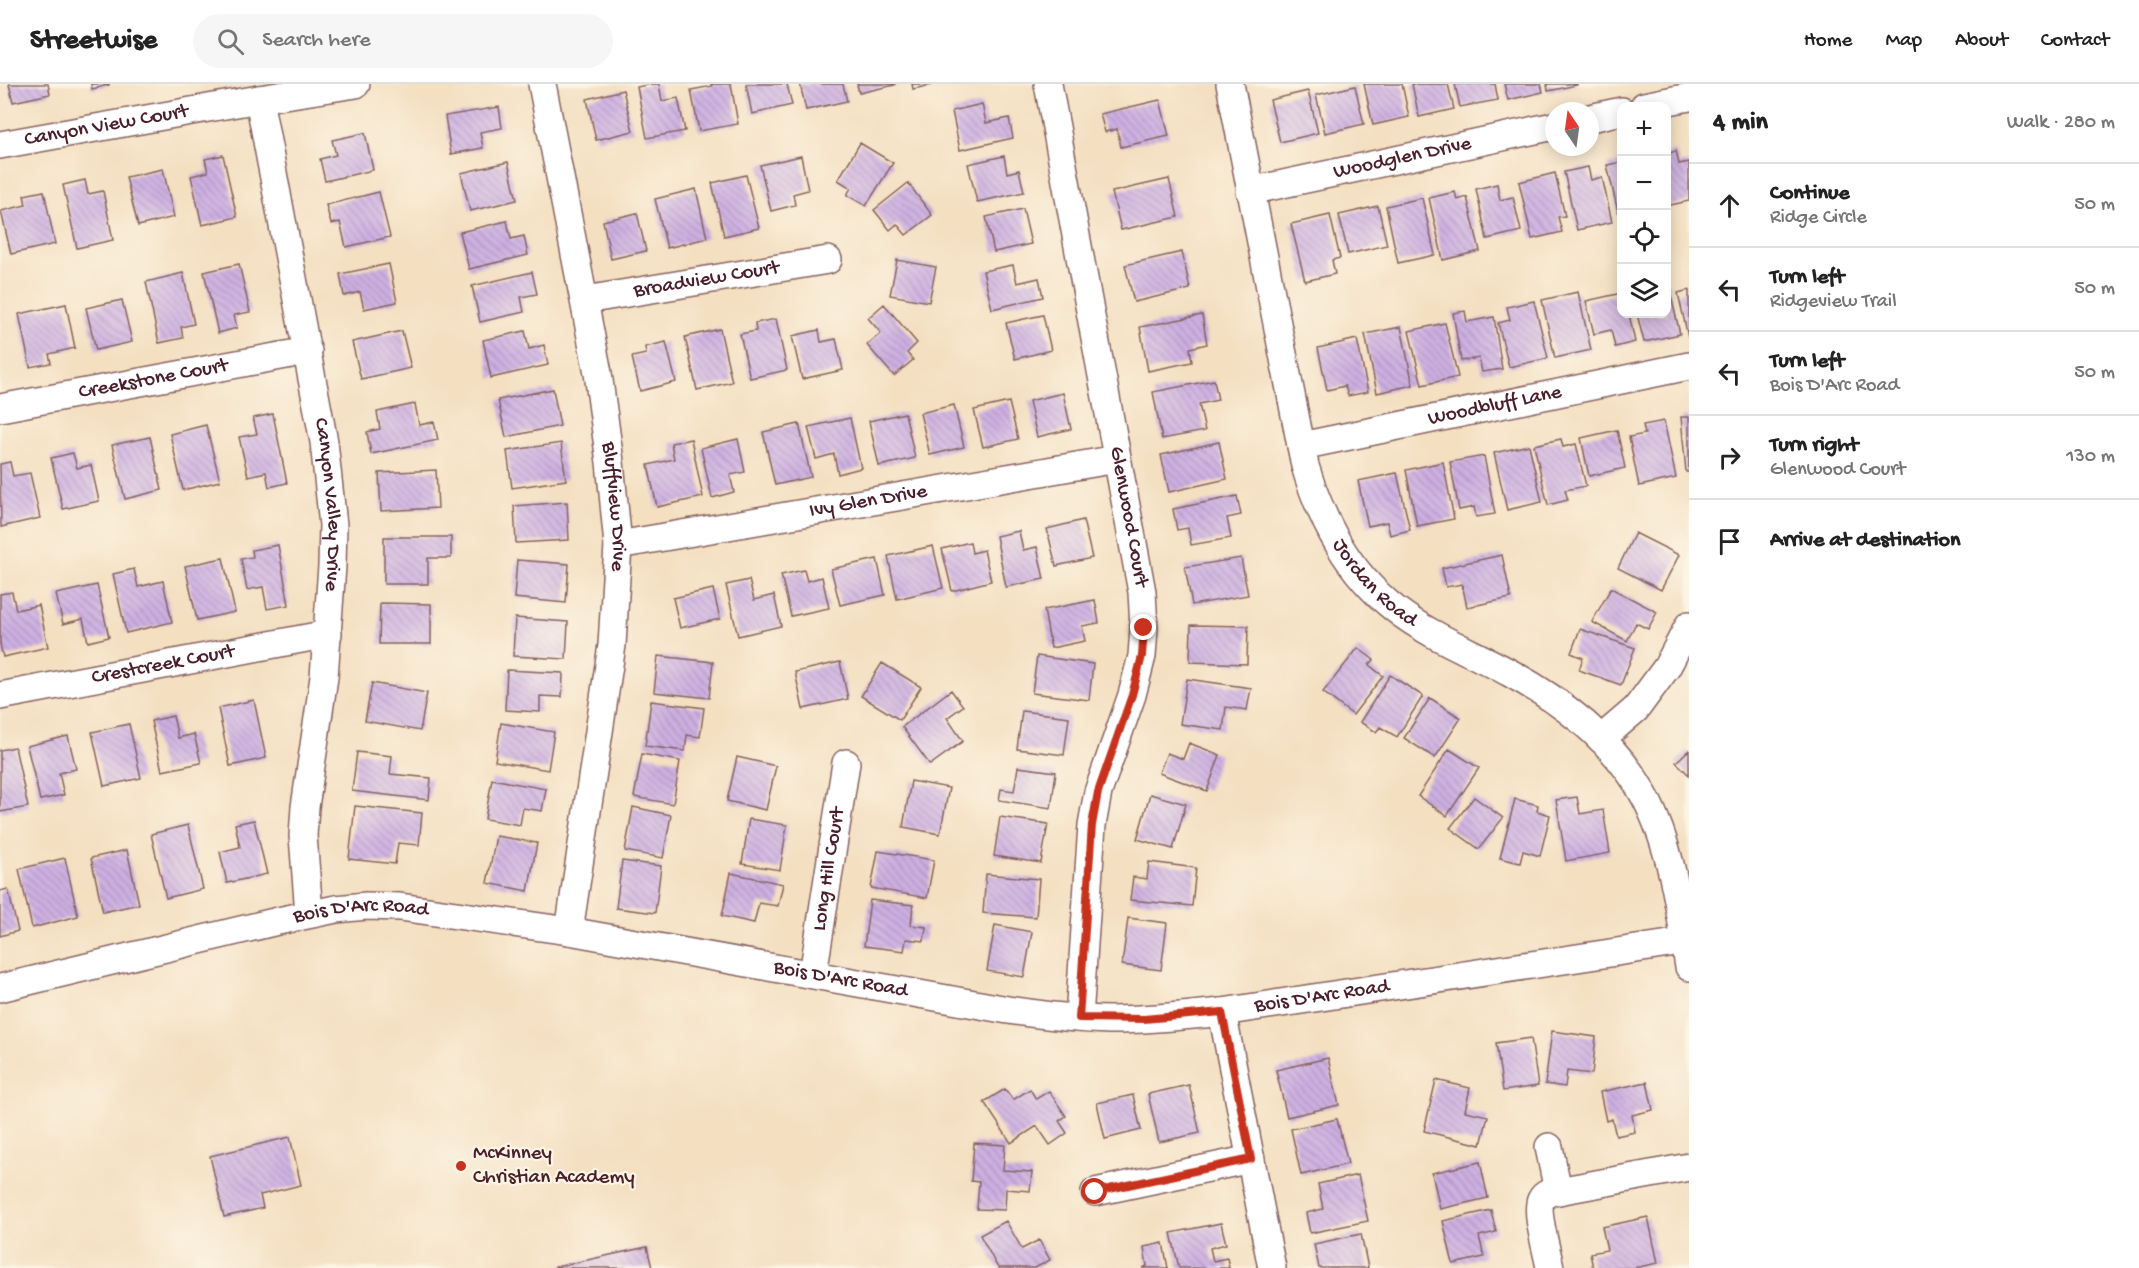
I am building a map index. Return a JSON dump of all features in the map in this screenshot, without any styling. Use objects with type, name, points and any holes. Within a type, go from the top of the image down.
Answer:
[{"type":"street","name":"Canyon View Court","points":[[0,145],[356,84]]},
{"type":"street","name":"Bluffview Drive","points":[[542,84],[598,373],[618,545],[612,645],[569,931]]},
{"type":"street","name":"Glenwood Court","points":[[1048,84],[1142,592],[1144,628],[1142,656],[1132,695],[1098,792],[1092,825],[1079,1018]]},
{"type":"street","name":"Jordan Road","points":[[1230,84],[1305,466],[1317,503],[1338,547],[1367,584],[1395,609],[1431,633],[1510,673],[1565,707],[1602,739],[1620,759],[1645,797],[1661,834],[1688,950]]},
{"type":"street","points":[[1664,102],[1689,97]]},
{"type":"street","name":"Canyon Valley Drive","points":[[259,99],[324,442],[333,525],[328,634],[316,735],[304,807],[303,836],[309,914]]},
{"type":"street","points":[[1599,116],[1617,112]]},
{"type":"street","name":"Woodglen Drive","points":[[1250,191],[1545,128]]},
{"type":"street","name":"Broadview Court","points":[[585,300],[828,260]]},
{"type":"street","name":"Creekstone Court","points":[[0,408],[308,351]]},
{"type":"street","name":"Woodbluff Lane","points":[[1301,446],[1689,366]]},
{"type":"street","name":"Ivy Glen Drive","points":[[618,545],[1117,459]]},
{"type":"street","points":[[1602,739],[1636,709],[1667,667],[1689,625]]},
{"type":"street","name":"Crestcreek Court","points":[[0,696],[328,634]]},
{"type":"street","name":"Long Hill Court","points":[[813,974],[846,763]]},
{"type":"street","name":"Bois D'Arc Road","points":[[0,987],[309,914],[366,906],[400,907],[569,931],[1008,1010],[1079,1018],[1144,1019],[1222,1012],[1688,950]]},
{"type":"street","points":[[1222,1012],[1272,1268]]},
{"type":"street","points":[[1549,1147],[1558,1191]]},
{"type":"street","points":[[1095,1192],[1251,1159]]},
{"type":"street","points":[[1550,1268],[1539,1207],[1543,1196],[1558,1191],[1689,1167]]},
{"type":"building","points":[[9,84],[48,84],[50,94],[13,102]]},
{"type":"building","points":[[91,84],[109,84],[109,85],[92,89]]},
{"type":"building","points":[[659,84],[662,101],[678,98],[685,131],[647,138],[637,87]]},
{"type":"building","points":[[711,84],[731,84],[738,124],[699,131],[691,90],[712,86]]},
{"type":"building","points":[[746,84],[787,84],[792,105],[752,114]]},
{"type":"building","points":[[800,84],[843,84],[847,101],[806,110]]},
{"type":"building","points":[[857,84],[895,84],[895,85],[859,93]]},
{"type":"building","points":[[912,84],[932,84],[932,85],[913,89]]},
{"type":"building","points":[[1364,84],[1402,84],[1409,117],[1373,125]]},
{"type":"building","points":[[1412,84],[1448,84],[1454,109],[1419,117]]},
{"type":"building","points":[[1455,84],[1495,84],[1498,100],[1460,107]]},
{"type":"building","points":[[1504,84],[1541,84],[1543,92],[1508,100]]},
{"type":"building","points":[[1547,84],[1577,84],[1577,85],[1548,91]]},
{"type":"building","points":[[1355,86],[1364,124],[1325,133],[1316,95]]},
{"type":"building","points":[[623,90],[633,131],[596,140],[587,99]]},
{"type":"building","points":[[1308,91],[1318,133],[1280,142],[1270,100]]},
{"type":"building","points":[[1160,100],[1169,136],[1121,147],[1117,129],[1105,132],[1100,114]]},
{"type":"building","points":[[982,104],[986,123],[1009,118],[1013,138],[960,150],[952,111]]},
{"type":"building","points":[[499,107],[502,128],[480,132],[483,148],[451,154],[445,116]]},
{"type":"building","points":[[365,133],[373,170],[325,181],[320,159],[336,155],[332,140]]},
{"type":"building","points":[[860,143],[893,163],[866,206],[847,195],[851,188],[838,180]]},
{"type":"building","points":[[1676,151],[1679,164],[1689,162],[1689,201],[1671,205],[1671,156],[1671,152]]},
{"type":"building","points":[[223,155],[237,217],[202,225],[191,176],[208,172],[205,159]]},
{"type":"building","points":[[801,156],[808,190],[793,194],[795,205],[771,211],[760,165]]},
{"type":"building","points":[[1004,156],[1007,173],[1019,170],[1024,192],[977,202],[968,164]]},
{"type":"building","points":[[508,162],[517,200],[470,211],[461,173]]},
{"type":"building","points":[[1617,163],[1617,208],[1607,165]]},
{"type":"building","points":[[1588,167],[1591,180],[1602,177],[1612,222],[1577,230],[1564,172]]},
{"type":"building","points":[[163,169],[174,217],[138,226],[126,177]]},
{"type":"building","points":[[1555,173],[1565,216],[1558,217],[1562,232],[1532,239],[1519,182]]},
{"type":"building","points":[[746,175],[759,228],[724,236],[712,183]]},
{"type":"building","points":[[1169,179],[1178,217],[1121,230],[1112,192]]},
{"type":"building","points":[[85,180],[88,194],[103,191],[113,240],[77,248],[63,185]]},
{"type":"building","points":[[908,183],[932,215],[906,235],[897,224],[890,230],[874,210]]},
{"type":"building","points":[[1497,184],[1500,200],[1513,197],[1521,231],[1487,239],[1476,189]]},
{"type":"building","points":[[696,189],[707,238],[667,248],[655,199]]},
{"type":"building","points":[[44,191],[55,244],[11,254],[1,211],[26,205],[24,195]]},
{"type":"building","points":[[379,192],[390,237],[346,247],[340,222],[331,224],[326,205]]},
{"type":"building","points":[[1455,192],[1457,200],[1467,197],[1480,251],[1443,260],[1429,198]]},
{"type":"building","points":[[1422,198],[1435,255],[1398,263],[1386,206]]},
{"type":"building","points":[[1378,206],[1387,245],[1348,254],[1339,215]]},
{"type":"building","points":[[1023,209],[1031,244],[994,252],[986,217]]},
{"type":"building","points":[[637,213],[646,251],[611,259],[603,221]]},
{"type":"building","points":[[1330,215],[1340,258],[1332,260],[1335,274],[1305,281],[1291,224]]},
{"type":"building","points":[[507,221],[511,239],[524,236],[528,255],[469,269],[460,232]]},
{"type":"building","points":[[1182,252],[1190,289],[1134,302],[1125,265]]},
{"type":"building","points":[[897,260],[936,267],[929,302],[890,295]]},
{"type":"building","points":[[239,264],[250,312],[234,315],[237,328],[218,333],[204,272]]},
{"type":"building","points":[[389,264],[397,302],[364,309],[360,292],[344,296],[340,274]]},
{"type":"building","points":[[1013,265],[1017,283],[1039,278],[1043,297],[992,309],[983,271]]},
{"type":"building","points":[[532,272],[537,294],[521,297],[524,312],[480,322],[472,286]]},
{"type":"building","points":[[183,273],[194,324],[181,327],[183,338],[159,343],[146,282]]},
{"type":"building","points":[[1689,290],[1689,337],[1688,337],[1678,293]]},
{"type":"building","points":[[1578,292],[1591,350],[1555,358],[1542,300]]},
{"type":"building","points":[[1617,294],[1617,318],[1630,318],[1635,342],[1615,347],[1611,330],[1594,334],[1586,301]]},
{"type":"building","points":[[1671,296],[1680,334],[1644,342],[1638,318],[1671,318]]},
{"type":"building","points":[[122,300],[132,342],[96,350],[86,308]]},
{"type":"building","points":[[1534,301],[1548,358],[1509,367],[1498,323],[1510,320],[1507,307]]},
{"type":"building","points":[[66,304],[75,348],[49,354],[51,363],[30,367],[19,314]]},
{"type":"building","points":[[884,304],[917,343],[907,353],[913,360],[894,376],[867,345],[881,333],[868,318]]},
{"type":"building","points":[[1465,311],[1467,322],[1494,317],[1502,369],[1482,372],[1479,358],[1461,361],[1453,313]]},
{"type":"building","points":[[1043,315],[1051,350],[1015,359],[1006,323]]},
{"type":"building","points":[[1202,315],[1207,344],[1190,348],[1192,362],[1148,371],[1140,327]]},
{"type":"building","points":[[776,319],[787,370],[750,378],[740,334],[756,331],[755,323]]},
{"type":"building","points":[[1445,323],[1458,377],[1422,385],[1409,331]]},
{"type":"building","points":[[1401,327],[1413,385],[1377,393],[1365,334]]},
{"type":"building","points":[[720,329],[732,382],[697,390],[685,337]]},
{"type":"building","points":[[819,330],[821,342],[836,339],[843,370],[802,379],[792,336]]},
{"type":"building","points":[[402,331],[411,368],[361,379],[352,342]]},
{"type":"building","points":[[525,331],[529,349],[544,345],[548,365],[491,378],[483,340]]},
{"type":"building","points":[[1357,339],[1368,392],[1348,396],[1345,386],[1327,390],[1318,348]]},
{"type":"building","points":[[666,342],[676,382],[640,391],[632,357],[646,354],[645,347]]},
{"type":"building","points":[[1214,380],[1218,400],[1199,404],[1205,431],[1162,439],[1153,392]]},
{"type":"building","points":[[553,389],[560,426],[506,437],[498,400]]},
{"type":"building","points":[[1063,393],[1071,429],[1037,437],[1029,401]]},
{"type":"building","points":[[1009,402],[1018,439],[983,447],[974,410]]},
{"type":"building","points":[[415,404],[419,425],[434,422],[438,440],[371,454],[367,432],[380,429],[377,412]]},
{"type":"building","points":[[954,405],[964,447],[930,455],[920,413]]},
{"type":"building","points":[[905,413],[915,458],[879,466],[869,421]]},
{"type":"building","points":[[273,414],[287,483],[269,487],[266,472],[248,476],[239,437],[257,434],[253,418]]},
{"type":"building","points":[[1681,417],[1689,417],[1689,472],[1686,472]]},
{"type":"building","points":[[850,418],[861,468],[838,474],[834,454],[816,459],[808,427]]},
{"type":"building","points":[[1664,421],[1676,478],[1639,486],[1629,437],[1645,434],[1643,425]]},
{"type":"building","points":[[799,424],[811,477],[775,485],[763,432]]},
{"type":"building","points":[[206,425],[220,481],[183,490],[170,434]]},
{"type":"building","points":[[1617,430],[1625,468],[1589,476],[1581,438]]},
{"type":"building","points":[[150,437],[162,490],[125,499],[112,445]]},
{"type":"building","points":[[691,439],[703,497],[657,507],[648,465],[674,459],[671,443]]},
{"type":"building","points":[[738,439],[745,472],[730,475],[734,492],[712,498],[701,448]]},
{"type":"building","points":[[1561,439],[1563,447],[1576,444],[1586,486],[1565,490],[1568,500],[1548,505],[1534,445]]},
{"type":"building","points":[[1219,442],[1227,479],[1169,492],[1161,455]]},
{"type":"building","points":[[561,443],[566,480],[512,488],[507,451]]},
{"type":"building","points":[[1529,445],[1542,502],[1507,510],[1494,453]]},
{"type":"building","points":[[73,453],[77,468],[91,465],[99,501],[63,509],[51,458]]},
{"type":"building","points":[[1484,456],[1495,514],[1476,517],[1474,507],[1459,510],[1450,462]]},
{"type":"building","points":[[10,462],[13,476],[30,473],[40,518],[1,527],[0,464]]},
{"type":"building","points":[[1443,462],[1454,519],[1417,526],[1406,470]]},
{"type":"building","points":[[436,470],[438,508],[381,511],[379,473]]},
{"type":"building","points":[[1397,473],[1410,530],[1390,535],[1387,522],[1368,526],[1358,481]]},
{"type":"building","points":[[1237,496],[1241,515],[1227,518],[1231,538],[1191,545],[1188,528],[1177,530],[1173,509]]},
{"type":"building","points":[[567,502],[569,540],[516,543],[514,506]]},
{"type":"building","points":[[1083,520],[1092,558],[1056,566],[1047,529]]},
{"type":"building","points":[[1019,531],[1023,550],[1037,547],[1044,579],[1006,587],[996,536]]},
{"type":"building","points":[[1635,533],[1679,555],[1661,590],[1618,568]]},
{"type":"building","points":[[384,537],[451,537],[451,558],[428,558],[428,584],[384,584]]},
{"type":"building","points":[[970,542],[972,553],[984,550],[991,581],[952,591],[942,549]]},
{"type":"building","points":[[278,545],[289,605],[267,609],[263,587],[247,590],[241,559],[253,557],[252,550]]},
{"type":"building","points":[[933,546],[943,588],[897,599],[888,556]]},
{"type":"building","points":[[1502,555],[1511,598],[1467,607],[1462,584],[1446,587],[1442,568]]},
{"type":"building","points":[[223,558],[235,612],[197,620],[185,566]]},
{"type":"building","points":[[1241,558],[1248,595],[1192,605],[1185,567]]},
{"type":"building","points":[[877,559],[885,595],[840,605],[831,569]]},
{"type":"building","points":[[517,560],[569,564],[566,603],[514,598]]},
{"type":"building","points":[[134,569],[138,587],[163,581],[172,622],[126,633],[113,574]]},
{"type":"building","points":[[804,570],[807,581],[822,577],[829,608],[791,616],[781,575]]},
{"type":"building","points":[[749,580],[754,600],[774,595],[781,626],[738,636],[726,585]]},
{"type":"building","points":[[97,585],[109,637],[88,642],[83,619],[63,624],[56,594]]},
{"type":"building","points":[[1611,588],[1657,612],[1648,629],[1636,623],[1627,641],[1592,622]]},
{"type":"building","points":[[713,589],[720,619],[680,628],[673,598]]},
{"type":"building","points":[[12,592],[16,610],[39,605],[48,647],[3,657],[0,644],[0,594]]},
{"type":"building","points":[[1095,600],[1099,623],[1082,626],[1085,641],[1051,648],[1044,610]]},
{"type":"building","points":[[380,603],[431,604],[431,644],[379,644]]},
{"type":"building","points":[[515,618],[568,622],[566,659],[513,656]]},
{"type":"building","points":[[1191,625],[1248,626],[1247,664],[1190,662]]},
{"type":"building","points":[[1580,629],[1635,648],[1621,685],[1579,670],[1583,658],[1571,653]]},
{"type":"building","points":[[1358,648],[1374,660],[1369,665],[1383,676],[1353,715],[1323,692]]},
{"type":"building","points":[[658,656],[713,662],[709,698],[654,692]]},
{"type":"building","points":[[1037,656],[1093,664],[1089,700],[1032,693]]},
{"type":"building","points":[[840,662],[848,699],[803,709],[795,672]]},
{"type":"building","points":[[882,663],[921,687],[900,720],[861,696]]},
{"type":"building","points":[[507,670],[563,673],[562,697],[540,696],[540,712],[505,710]]},
{"type":"building","points":[[1390,675],[1423,696],[1397,737],[1380,727],[1376,732],[1360,722]]},
{"type":"building","points":[[1187,679],[1251,688],[1247,710],[1226,707],[1223,730],[1180,724]]},
{"type":"building","points":[[372,683],[427,693],[420,731],[365,721]]},
{"type":"building","points":[[951,690],[963,706],[947,718],[963,741],[930,765],[902,727]]},
{"type":"building","points":[[1430,698],[1461,718],[1435,758],[1404,738]]},
{"type":"building","points":[[254,700],[266,758],[230,766],[218,708]]},
{"type":"building","points":[[651,701],[704,708],[700,737],[687,735],[685,751],[645,746]]},
{"type":"building","points":[[1022,711],[1069,717],[1064,755],[1017,749]]},
{"type":"building","points":[[173,716],[178,738],[194,734],[201,763],[162,771],[151,721]]},
{"type":"building","points":[[501,723],[554,732],[548,770],[495,761]]},
{"type":"building","points":[[129,724],[141,778],[104,786],[92,732]]},
{"type":"building","points":[[68,736],[76,769],[59,773],[64,795],[40,800],[27,746]]},
{"type":"building","points":[[1189,743],[1220,755],[1207,791],[1159,773],[1167,753],[1183,759]]},
{"type":"building","points":[[15,747],[28,807],[0,812],[0,750]]},
{"type":"building","points":[[1449,749],[1479,768],[1447,816],[1418,796]]},
{"type":"building","points":[[1689,750],[1689,775],[1676,762]]},
{"type":"building","points":[[357,752],[392,756],[390,774],[431,778],[429,800],[352,791]]},
{"type":"building","points":[[642,754],[680,761],[673,804],[634,797]]},
{"type":"building","points":[[737,757],[776,766],[766,810],[727,801]]},
{"type":"building","points":[[1018,767],[1056,772],[1051,808],[999,800],[1001,789],[1014,791]]},
{"type":"building","points":[[492,779],[546,789],[542,811],[523,808],[520,825],[485,819]]},
{"type":"building","points":[[911,781],[949,788],[940,834],[903,827]]},
{"type":"building","points":[[1150,794],[1186,804],[1173,849],[1137,839]]},
{"type":"building","points":[[1474,797],[1503,818],[1479,849],[1450,828]]},
{"type":"building","points":[[1577,797],[1580,814],[1603,810],[1610,853],[1566,861],[1556,800]]},
{"type":"building","points":[[1515,799],[1538,805],[1537,811],[1550,815],[1540,856],[1523,851],[1520,863],[1500,858]]},
{"type":"building","points":[[355,806],[422,813],[419,845],[398,843],[395,864],[349,859]]},
{"type":"building","points":[[633,807],[671,815],[663,858],[625,851]]},
{"type":"building","points":[[1000,817],[1048,824],[1041,863],[994,856]]},
{"type":"building","points":[[749,819],[787,825],[780,870],[742,864]]},
{"type":"building","points":[[254,820],[267,874],[227,883],[220,852],[240,847],[235,824]]},
{"type":"building","points":[[188,825],[203,889],[166,898],[151,834]]},
{"type":"building","points":[[496,836],[537,843],[528,891],[487,883]]},
{"type":"building","points":[[127,850],[139,904],[103,912],[91,858]]},
{"type":"building","points":[[878,851],[934,860],[927,898],[871,888]]},
{"type":"building","points":[[65,858],[78,916],[32,928],[19,869]]},
{"type":"building","points":[[622,861],[661,866],[655,913],[616,908]]},
{"type":"building","points":[[1149,862],[1196,868],[1192,906],[1130,900],[1133,877],[1147,879]]},
{"type":"building","points":[[731,873],[783,884],[778,906],[759,903],[754,923],[722,916]]},
{"type":"building","points":[[986,874],[1039,879],[1036,917],[983,913]]},
{"type":"building","points":[[8,889],[18,931],[0,936],[0,891]]},
{"type":"building","points":[[870,900],[913,905],[911,925],[926,927],[924,941],[906,939],[904,951],[864,946]]},
{"type":"building","points":[[1128,918],[1167,923],[1161,970],[1122,965]]},
{"type":"building","points":[[995,925],[1032,932],[1024,977],[987,971]]},
{"type":"building","points":[[1552,1031],[1596,1037],[1592,1074],[1567,1071],[1565,1087],[1545,1084]]},
{"type":"building","points":[[1531,1038],[1538,1086],[1503,1091],[1496,1043]]},
{"type":"building","points":[[1328,1058],[1339,1105],[1287,1117],[1276,1070]]},
{"type":"building","points":[[1436,1080],[1470,1088],[1465,1111],[1488,1116],[1481,1145],[1424,1131]]},
{"type":"building","points":[[1647,1082],[1653,1110],[1632,1115],[1635,1132],[1616,1136],[1612,1119],[1606,1121],[1600,1092]]},
{"type":"building","points":[[1189,1085],[1200,1133],[1159,1142],[1148,1094]]},
{"type":"building","points":[[1005,1089],[1013,1100],[1030,1089],[1036,1099],[1049,1091],[1066,1116],[1059,1121],[1067,1133],[1050,1145],[1037,1126],[1011,1143],[984,1102]]},
{"type":"building","points":[[1133,1095],[1141,1130],[1105,1139],[1097,1103]]},
{"type":"building","points":[[1337,1119],[1348,1164],[1301,1175],[1291,1129]]},
{"type":"building","points":[[290,1137],[301,1185],[260,1195],[263,1208],[224,1217],[210,1156]]},
{"type":"building","points":[[974,1143],[1005,1145],[1003,1170],[1032,1172],[1030,1191],[1006,1189],[1005,1210],[977,1209],[979,1182],[971,1181]]},
{"type":"building","points":[[1480,1162],[1488,1198],[1440,1209],[1432,1173]]},
{"type":"building","points":[[1358,1175],[1368,1221],[1310,1233],[1306,1213],[1323,1209],[1318,1184]]},
{"type":"building","points":[[1491,1210],[1496,1232],[1479,1236],[1484,1257],[1453,1264],[1443,1221]]},
{"type":"building","points":[[1648,1217],[1658,1263],[1634,1268],[1593,1268],[1590,1253],[1607,1250],[1602,1227]]},
{"type":"building","points":[[1006,1221],[1022,1249],[1039,1240],[1050,1260],[1035,1268],[998,1268],[980,1235]]},
{"type":"building","points":[[1221,1223],[1226,1244],[1210,1248],[1213,1261],[1227,1258],[1229,1268],[1179,1268],[1171,1233]]},
{"type":"building","points":[[1361,1234],[1368,1268],[1319,1268],[1314,1244]]},
{"type":"building","points":[[1163,1243],[1168,1268],[1143,1268],[1147,1266],[1144,1247]]},
{"type":"building","points":[[647,1247],[652,1268],[555,1268],[555,1267]]},
{"type":"place","name":"McKinney Christian Academy","points":[[461,1166]]},
{"type":"route","points":[[1095,1192],[1251,1159],[1222,1012],[1144,1019],[1079,1018],[1092,825],[1098,792],[1109,756],[1132,695],[1142,656],[1144,628]]}]
